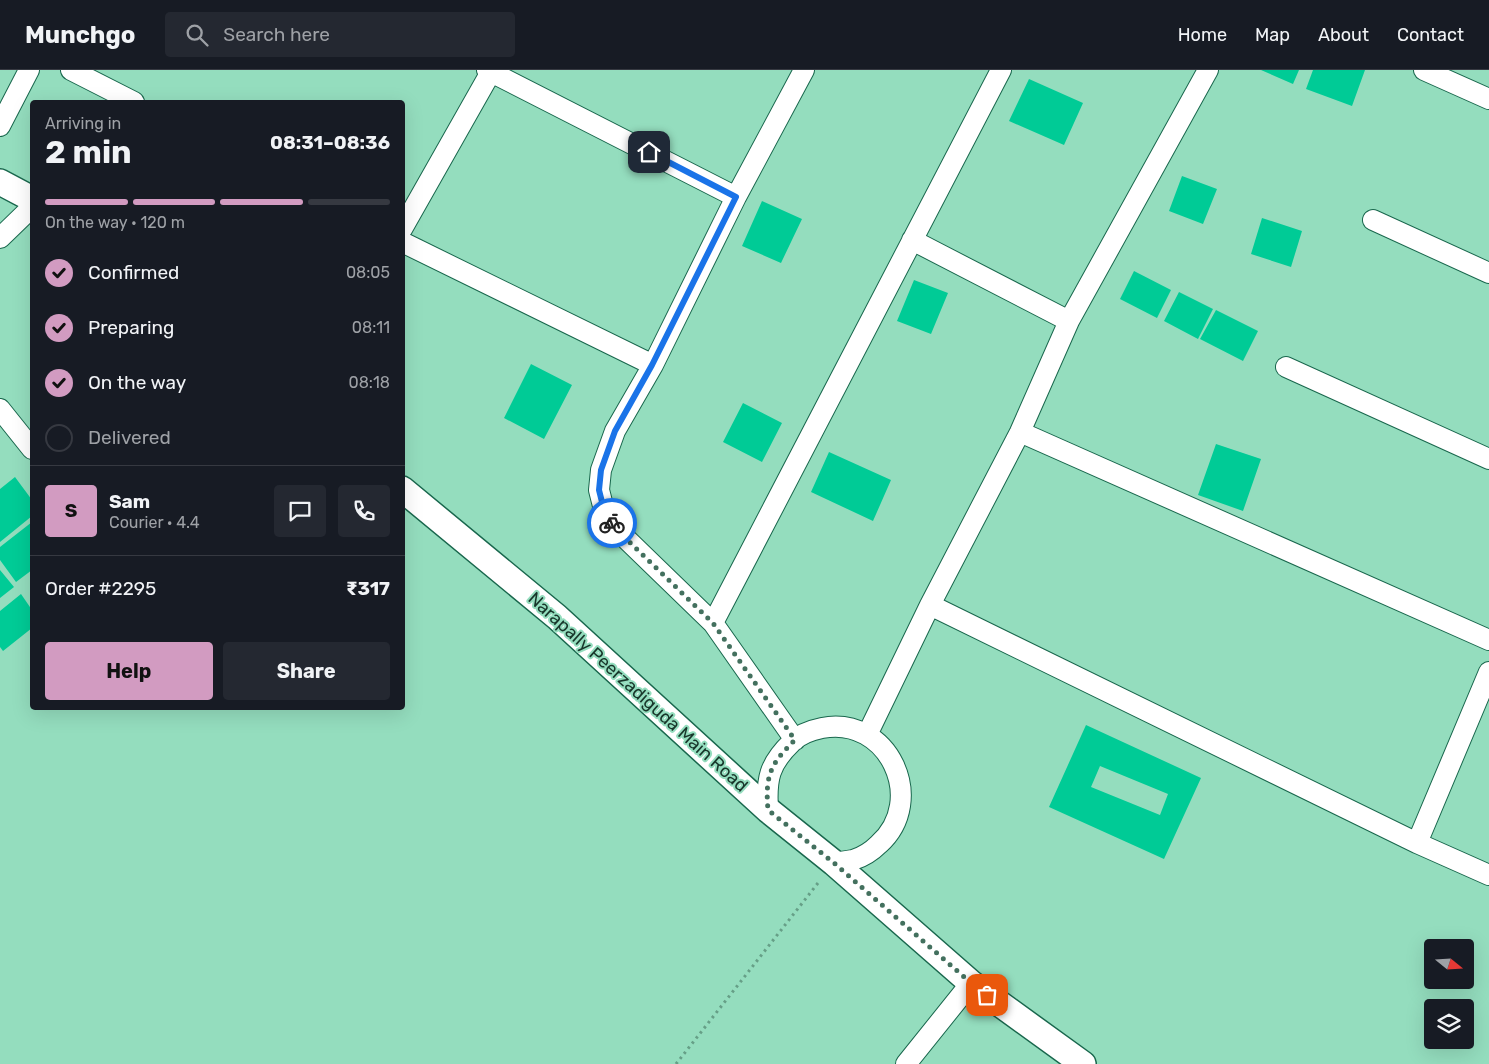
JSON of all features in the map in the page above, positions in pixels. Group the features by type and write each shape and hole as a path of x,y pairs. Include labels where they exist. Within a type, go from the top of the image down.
{"street":[{"path":"0,126 29,70"},
{"path":"71,70 130,100"},
{"path":"795,740 713,623 616,529 604,510 599,490 601,470 615,431 652,365 736,197 804,70"},
{"path":"713,623 1001,70"},
{"path":"867,735 930,605 1020,432 1069,321 1208,70"},
{"path":"1424,70 1489,99"},
{"path":"405,224 490,71 736,197"},
{"path":"0,182 30,198"},
{"path":"0,238 30,208"},
{"path":"1373,220 1489,273"},
{"path":"912,240 1069,321"},
{"path":"405,243 652,365"},
{"path":"1286,367 1489,459"},
{"path":"0,409 30,446"},
{"path":"1020,432 1489,640"},
{"name":"Narapally Peerzadiguda Main Road","path":"405,491 557,617 768,810 834,863 971,983 1084,1064"},
{"path":"930,605 1417,843 1489,875"},
{"path":"1417,843 1489,672"},
{"path":"768,810 766,790 771,771 780,754 795,740 811,730 830,727 849,728 867,735 882,747 894,764 900,782 901,802 896,821 886,838 872,851 854,860 834,863"},
{"path":"906,1064 971,983"}],"path":[{"path":"676,1064 834,863"}],"building":[{"path":"1261,70 1299,70 1293,84"},
{"path":"1313,70 1365,70 1352,106 1306,89"},
{"path":"1029,79 1083,103 1064,145 1009,121"},
{"path":"1182,176 1217,189 1203,224 1169,211"},
{"path":"762,201 802,219 781,263 742,246"},
{"path":"1262,218 1302,231 1291,267 1251,254"},
{"path":"1134,271 1171,290 1157,318 1120,299"},
{"path":"914,280 948,293 931,334 897,321"},
{"path":"1179,292 1213,309 1198,339 1164,321"},
{"path":"1216,310 1258,331 1243,361 1200,339"},
{"path":"531,364 572,385 544,439 504,418"},
{"path":"743,403 782,423 762,462 723,442"},
{"path":"1216,444 1261,459 1243,511 1198,495"},
{"path":"829,452 891,480 873,521 811,492"},
{"path":"15,477 30,497 30,518 0,542 0,489"},
{"path":"30,524 30,572 16,582 0,560 0,547"},
{"path":"0,570 14,587 0,598"},
{"path":"21,594 30,607 30,630 3,651 0,647 0,611"},
{"path":"1086,725 1201,778 1164,859 1049,807","holes":["1100,766 1168,794 1160,815 1091,787"]}],"way so far":[{"path":"612,523 713,623 795,740 780,754 771,771 766,790 768,810 834,863 987,995"}],"route":[{"path":"612,523 604,510 599,490 601,470 615,431 652,365 736,197 649,152"}]}
